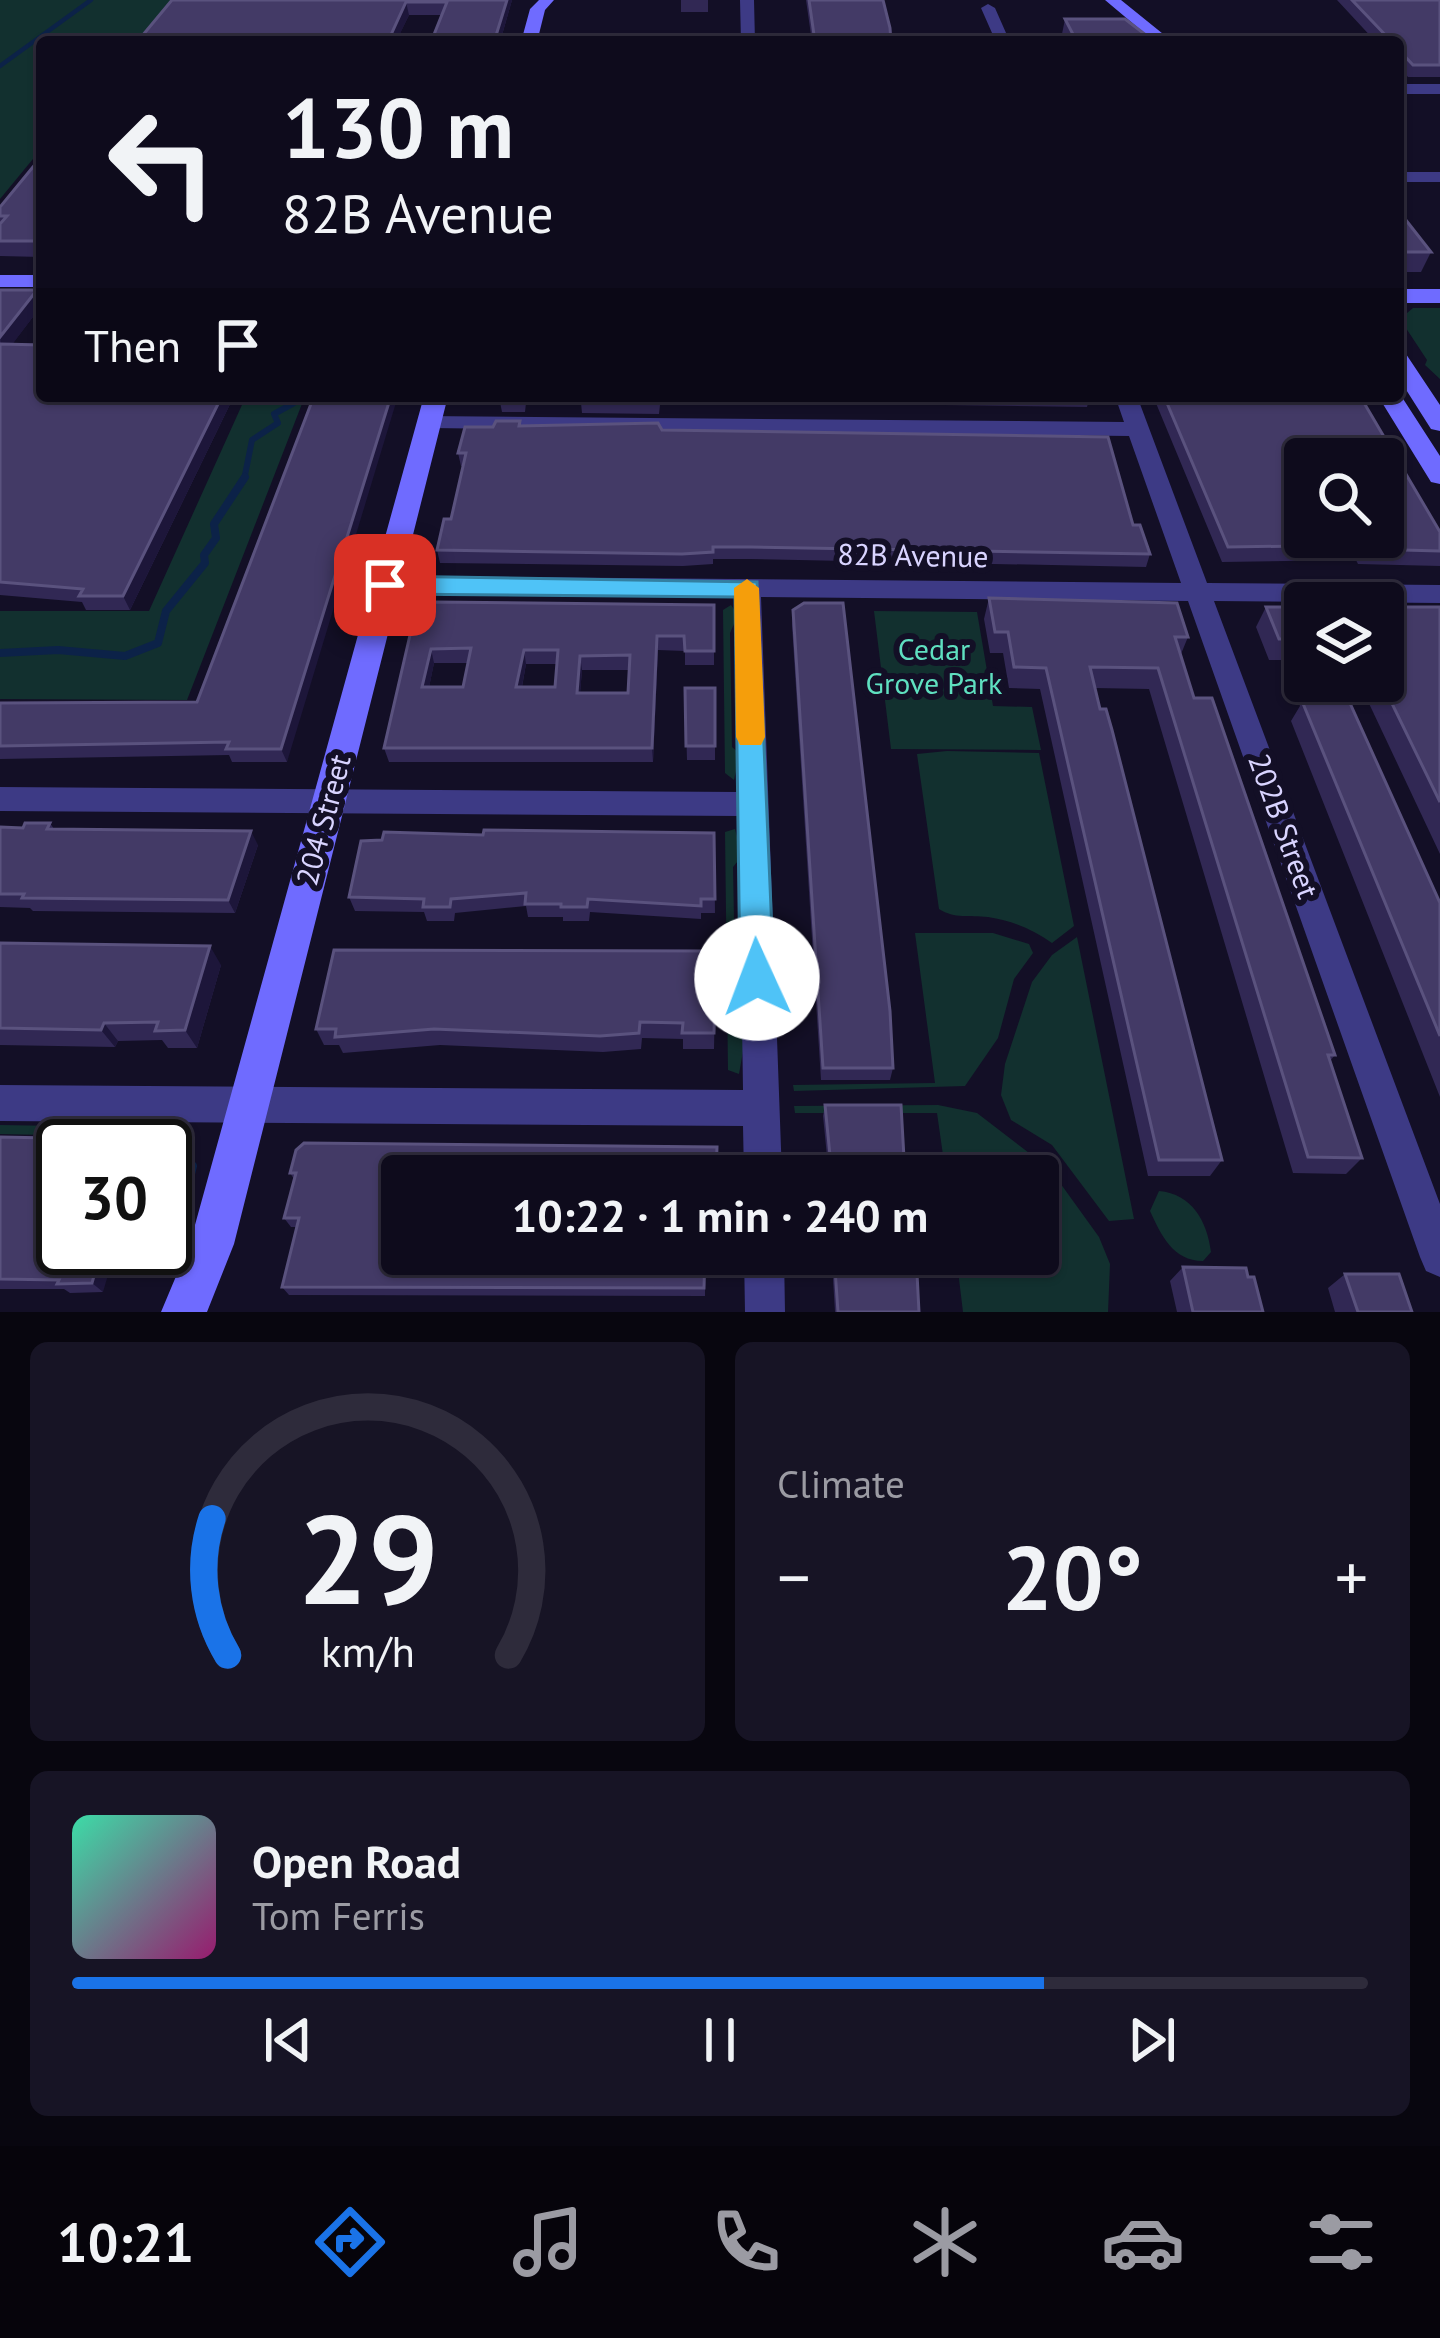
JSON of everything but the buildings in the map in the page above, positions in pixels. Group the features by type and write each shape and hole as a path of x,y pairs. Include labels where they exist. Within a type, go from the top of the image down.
{"street":[{"path":"747,0 748,36"},
{"path":"1112,0 1158,36"},
{"path":"532,36 540,3"},
{"path":"988,8 1000,36"},
{"path":"1404,88 1440,89"},
{"path":"1404,176 1440,177"},
{"path":"0,280 36,281"},
{"path":"1404,296 1440,296"},
{"path":"1404,367 1440,424"},
{"name":"202B Street","path":"1129,402 1440,1257"},
{"path":"1394,402 1440,476"},
{"path":"433,409 1141,429"},
{"name":"204 Street","path":"184,1312 212,1244 433,409"},
{"name":"82B Avenue","path":"385,585 1440,594"},
{"path":"748,588 762,1155"},
{"path":"0,799 752,804"},
{"path":"0,1103 761,1108"},
{"name":"204 Street","path":"204,1312 212,1244"},
{"path":"764,1275 765,1312"}],"green space":[{"path":"0,0 174,0 144,36 36,36 36,155 0,199"},
{"path":"1413,308 1440,308 1440,379 1425,365 1427,360 1404,325 1404,316"},
{"path":"243,402 303,402 187,700 0,699 0,611 149,611"},
{"path":"731,605 738,615 730,633 732,747 740,754 734,780 725,773 723,610"},
{"name":"Cedar Grove Park","path":"874,611 977,612 993,706 1032,707 1041,750 891,749"},
{"path":"1039,753 1074,926 1052,943 1006,921 939,909 917,754"},
{"path":"735,829 742,856 733,867 736,1026 745,1040 739,1074 728,1070 725,832"},
{"path":"915,933 993,933 1029,944 1033,953 1014,979 998,1038 965,1086 794,1091 793,1085 935,1083"},
{"path":"1077,937 1134,1219 1109,1221 1052,1145 1011,1120 1001,1095 1005,1064 1032,982 1052,955"},
{"path":"938,1105 977,1113 1032,1155 943,1155 937,1113 795,1113 794,1106"},
{"path":"0,1125 36,1126 36,1135 0,1134"},
{"path":"1059,1181 1099,1237 1110,1264 1108,1312 963,1312 959,1275 1059,1275"},
{"path":"1159,1191 1180,1197 1196,1211 1211,1252 1203,1261 1184,1257 1164,1237 1150,1211"}],"waterway":[{"path":"41,36 91,0"},
{"path":"0,66 36,40"},
{"path":"244,478 252,440 278,423 274,414 294,402"},
{"path":"0,653 58,650 125,656 158,643 166,611 205,563 204,555 216,538 214,524 244,478"}],"slow traffic":[{"path":"747,588 751,737"}],"route":[{"path":"385,585 748,588 757,978"}]}
